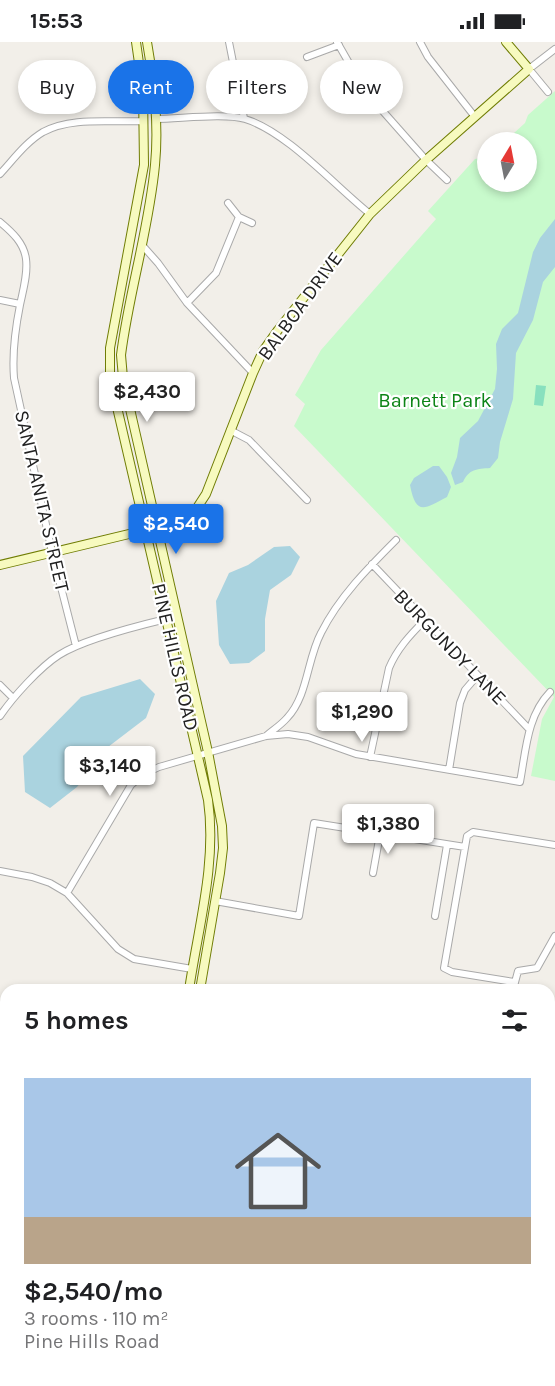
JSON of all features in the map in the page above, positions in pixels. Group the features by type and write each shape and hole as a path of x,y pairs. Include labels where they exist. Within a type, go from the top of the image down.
{"main road":[{"name":"PINE HILLS ROAD","path":"136,42 143,91 144,165 110,348 110,377 208,800 211,847 190,984"},
{"name":"PINE HILLS ROAD","path":"147,42 155,90 155,166 121,355 123,378 208,752 222,826 223,848 201,984"},
{"path":"506,42 529,69"},
{"name":"BALBOA DRIVE","path":"0,565 179,522 195,511 206,494 263,351 278,330 370,214 426,160 529,69"},
{"path":"192,969 196,977 195,984"}],"street":[{"path":"229,42 244,118"},
{"path":"420,42 428,57 475,117"},
{"path":"307,57 338,44 364,91 447,180"},
{"name":"BALBOA DRIVE","path":"529,69 555,49"},
{"path":"529,69 548,92"},
{"path":"156,119 244,118 268,129 286,141 370,214"},
{"path":"0,174 31,141 44,132 63,124 144,121"},
{"path":"228,203 239,217 252,223"},
{"path":"187,303 216,273 239,217"},
{"name":"SANTA ANITA STREET","path":"0,222 21,243 26,259 26,278 13,348 14,378 52,552 76,646"},
{"path":"141,245 158,263 187,303 253,373"},
{"path":"0,300 20,304"},
{"path":"230,430 249,440 307,500"},
{"path":"266,736 288,717 298,702 320,634 346,593 396,540"},
{"name":"BURGUNDY LANE","path":"372,564 529,729"},
{"path":"0,716 13,698 58,656 76,646 166,619"},
{"path":"370,757 389,668 404,642 424,621"},
{"path":"449,770 460,703 465,690 477,676"},
{"path":"0,685 13,698"},
{"path":"66,893 131,785 144,774 159,767 266,736 288,734 308,737 370,757 520,782 529,729 535,712 550,692"},
{"path":"215,900 299,916 314,823 465,847"},
{"path":"555,846 473,832 467,836 444,968 452,972 514,982 518,971 537,968 555,936"},
{"path":"373,873 380,834"},
{"path":"435,916 447,845"},
{"path":"0,871 51,883 66,893 118,949 129,956 149,962 192,969"}],"green space":[{"name":"Barnett Park","path":"555,91 555,781 531,776 542,719 554,697 294,426 305,404 295,395 321,350 436,219 428,211 475,159 477,159 477,192 537,192 537,132 515,132 525,123 528,115"},
{"path":"536,385 546,386 543,406 534,405"}],"water":[{"path":"555,219 555,267 543,282 533,320 516,353 513,399 500,442 498,458 490,468 474,470 463,482 455,485 451,473 457,457 460,438 478,421 495,389 496,344 502,329 518,313 533,252 540,238"},
{"path":"433,466 439,466 451,487 447,497 427,507 418,506 410,485 414,478"},
{"path":"290,546 300,557 291,575 270,590 265,619 265,651 249,663 230,664 219,645 216,601 229,573 248,565 274,547"},
{"path":"140,679 155,694 146,718 108,747 77,787 50,808 25,792 23,756 81,697"}]}
